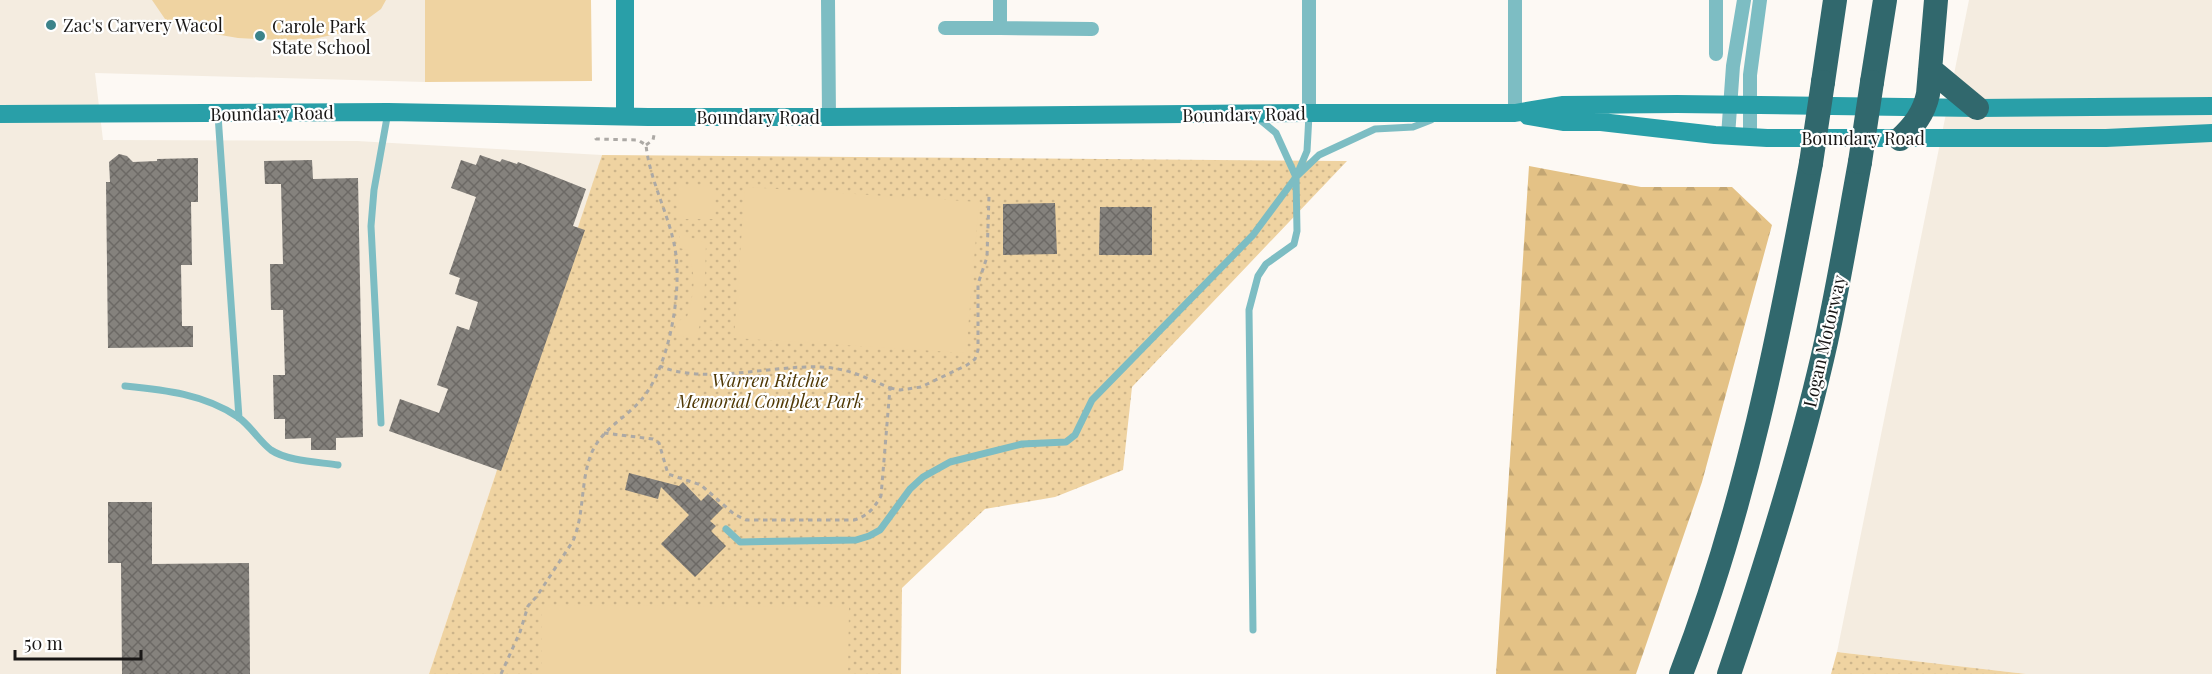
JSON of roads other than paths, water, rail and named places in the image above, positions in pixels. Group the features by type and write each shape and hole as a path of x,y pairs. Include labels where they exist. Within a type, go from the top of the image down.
{"highway":[{"path":"1681,674 1730,528 1754,442 1776,344 1811,163 1835,0"},
{"name":"Logan Motorway","path":"1729,674 1773,538 1812,398 1837,287 1860,162 1885,0"},
{"path":"1900,139 1911,129 1925,107 1936,0"},
{"path":"1930,69 1977,108"}],"main road":[{"path":"625,0 625,116"},
{"name":"Boundary Road","path":"0,114 388,112 830,117 1515,113 1562,105 1750,103 1977,108 2212,106"},
{"name":"Boundary Road","path":"1515,113 1563,122 1601,122 1750,137 2106,138 2212,133"}],"street":[{"path":"828,0 830,117"},
{"path":"1000,0 1000,28"},
{"path":"1309,0 1309,113"},
{"path":"1515,0 1515,113"},
{"path":"1716,0 1716,54"},
{"path":"1728,136 1733,66 1744,0"},
{"path":"1750,137 1750,75 1760,0"},
{"path":"945,28 1092,29"}],"lane":[{"path":"381,423 371,226 374,190 388,112"},
{"path":"1252,113 1276,133 1296,177"},
{"path":"1253,630 1249,310 1258,276 1266,264 1294,244 1297,231 1296,177 1306,151 1309,113"},
{"path":"726,529 740,542 856,540 880,530 910,489 923,477 950,462 1022,444 1066,442 1075,435 1092,400 1253,236 1296,177 1319,155 1375,129 1413,127 1447,113"},
{"path":"218,114 239,418"},
{"path":"125,386 179,392 206,401 239,418 272,450 297,459 338,465"}],"place":[{"name":"Zac's Carvery Wacol","path":"51,25"},
{"name":"Carole Park State School","path":"260,36"}],"park label":[{"name":"Warren Ritchie Memorial Complex Park","path":"770,390"}]}
